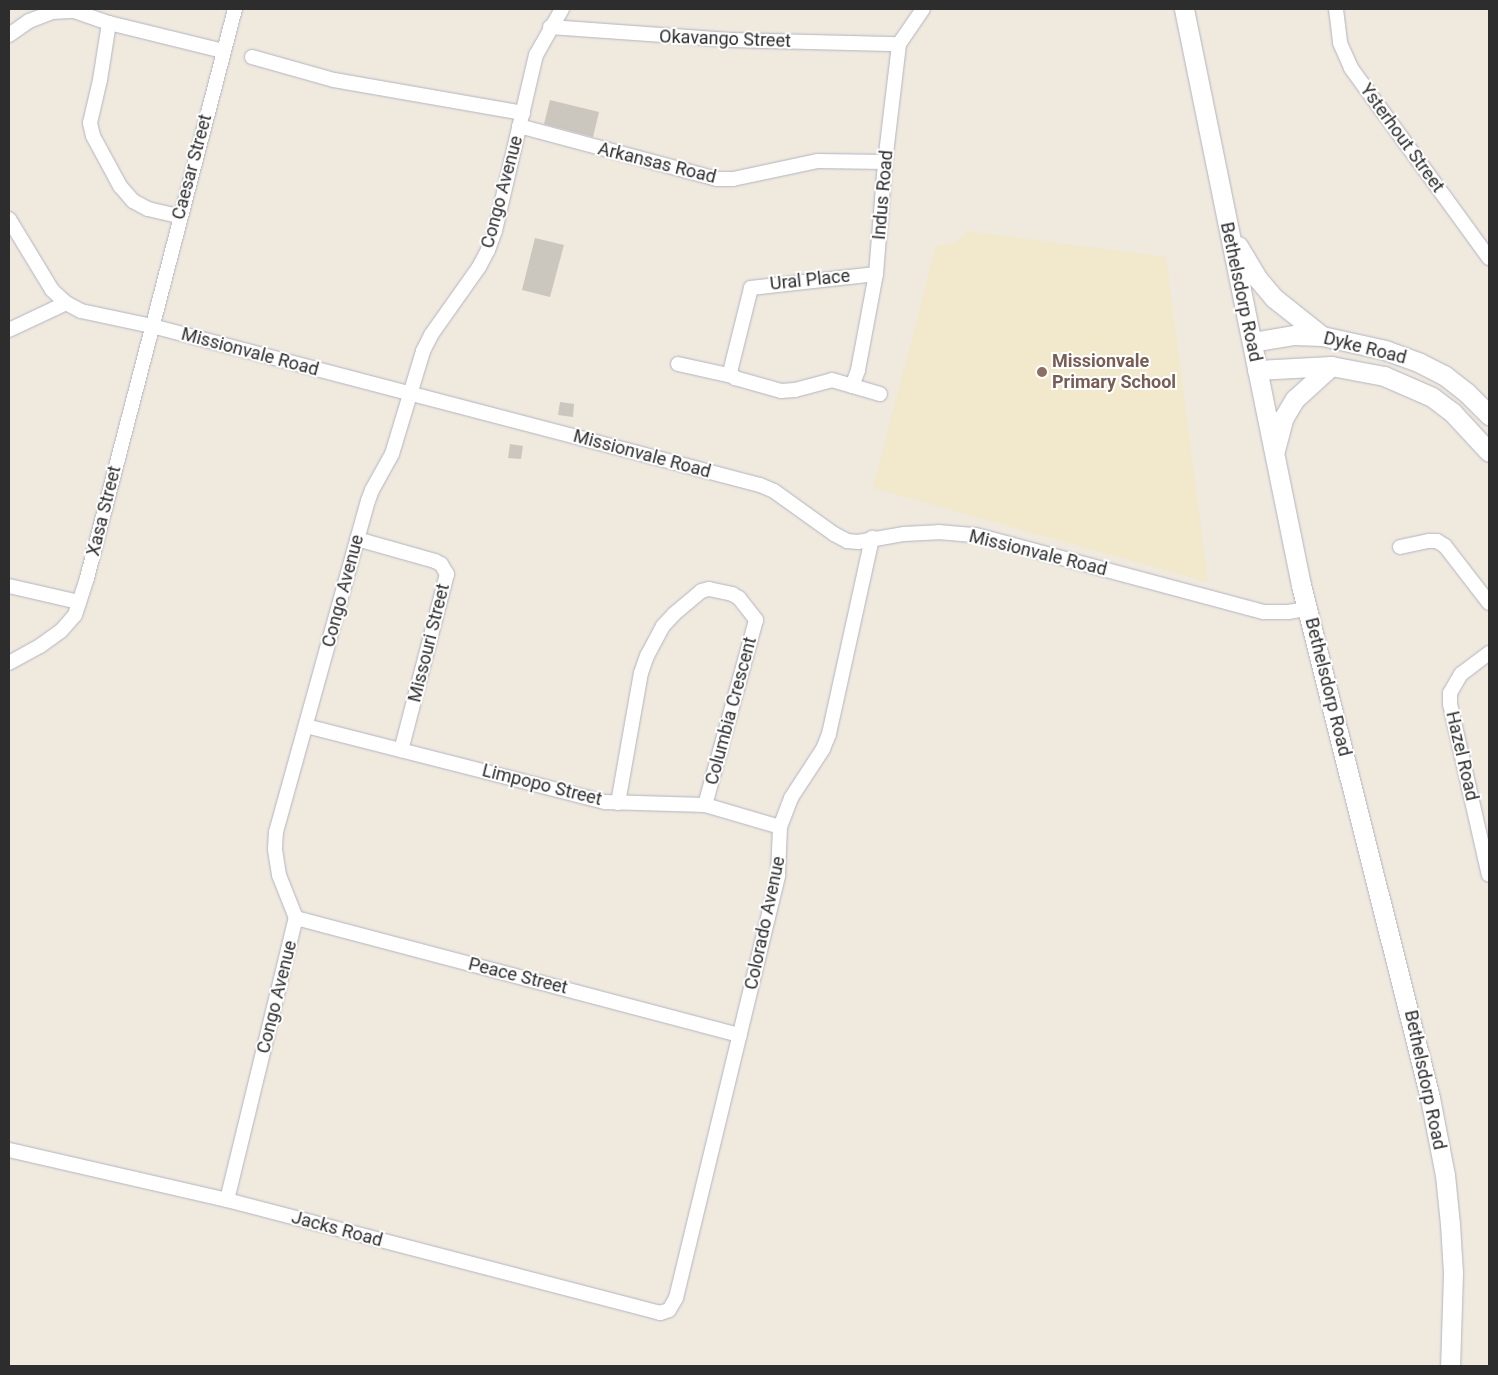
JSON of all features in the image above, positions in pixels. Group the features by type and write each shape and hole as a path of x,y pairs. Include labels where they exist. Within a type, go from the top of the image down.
{"main road":[{"name":"Bethelsdorp Road","path":"1184,9 1274,457 1308,609 1417,1039 1438,1137 1450,1224 1453,1273 1450,1366"},
{"path":"1227,224 1258,279 1274,298 1322,336"},
{"name":"Dyke Road","path":"1252,342 1294,335 1322,336 1385,350 1420,363 1444,375 1466,392 1489,415"},
{"path":"1274,457 1277,436 1284,417 1295,399 1331,366"},
{"name":"Dyke Road","path":"1257,370 1331,366 1384,376 1432,398 1452,412 1489,452"}],"street":[{"name":"Caesar Street","path":"152,326 179,216 235,9"},
{"name":"Congo Avenue","path":"227,1200 296,918 279,875 275,849 276,832 357,539 372,490 392,454 408,394 423,351 431,335 488,250 495,231 536,55 550,27 562,9"},
{"name":"Indus Road","path":"852,386 858,370 876,274 885,162 899,44 923,9"},
{"name":"Ysterhout Street","path":"1336,9 1340,43 1351,68 1489,258"},
{"path":"9,34 28,21 52,12 74,11 109,23 223,50"},
{"path":"109,23 100,80 90,123 93,136 120,186 133,201 148,209 179,216"},
{"name":"Okavango Street","path":"550,27 730,40 899,44"},
{"name":"Arkansas Road","path":"252,57 334,80 521,120 717,179 741,177 818,161 885,162"},
{"name":"Missionvale Road","path":"9,219 52,290 66,303 81,311 152,326 760,485 774,491 834,534 847,541 858,542 872,538 938,532 976,535 1264,612 1288,612 1308,609"},
{"name":"Ural Place","path":"732,376 730,368 751,288 876,274"},
{"path":"9,330 66,303"},
{"name":"Xasa Street","path":"9,663 40,646 61,631 74,614 79,602 152,326"},
{"path":"678,364 782,390 795,390 832,380 880,394"},
{"name":"Colorado Avenue","path":"665,1312 672,1306 676,1298 740,1036 778,875 780,827 791,798 823,749 829,734 872,538"},
{"name":"Missouri Street","path":"357,539 434,561 441,564 447,574 401,750"},
{"path":"1400,547 1429,541 1437,541 1445,546 1489,603"},
{"path":"9,586 79,602"},
{"name":"Columbia Crescent","path":"618,803 641,673 647,656 663,626 674,614 702,591 709,589 732,594 739,598 756,620 705,805"},
{"name":"Hazel Road","path":"1489,653 1461,674 1450,693 1450,704 1489,875"},
{"name":"Limpopo Street","path":"306,726 604,802 705,805 780,827"},
{"name":"Peace Street","path":"296,918 740,1036"},
{"name":"Jacks Road","path":"9,1150 227,1200 660,1313 665,1312"}],"shaded area":[{"name":"Missionvale Primary School","path":"967,231 1166,257 1208,582 873,488 936,246 956,243"}],"building":[{"path":"550,100 599,112 593,137 544,124"},
{"path":"535,238 564,245 550,297 522,290"},
{"path":"560,402 574,404 573,417 558,415"},
{"path":"510,444 523,446 521,459 508,458"}],"place":[{"name":"Missionvale Primary School","path":"1042,372"}]}
